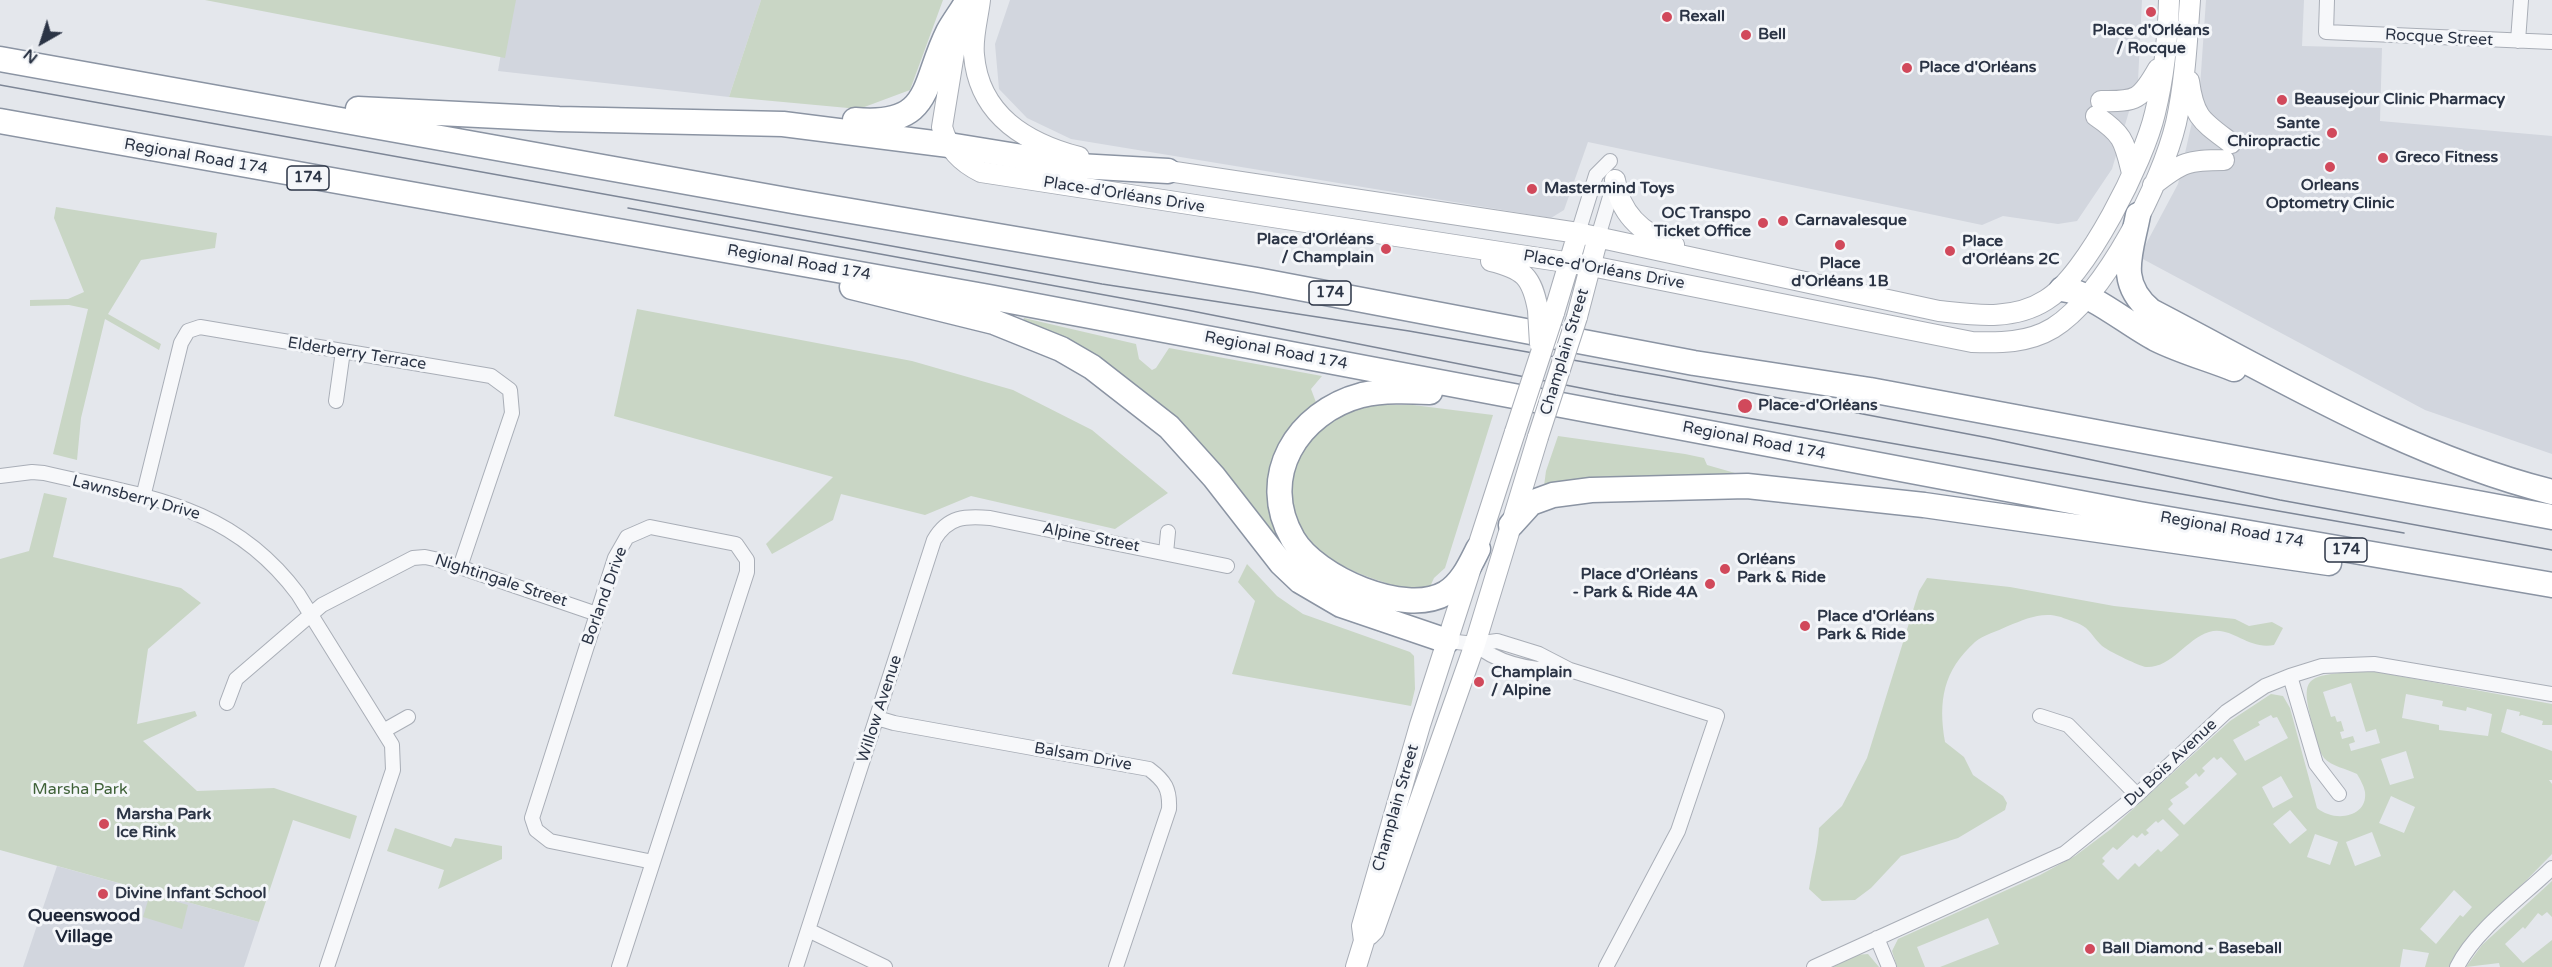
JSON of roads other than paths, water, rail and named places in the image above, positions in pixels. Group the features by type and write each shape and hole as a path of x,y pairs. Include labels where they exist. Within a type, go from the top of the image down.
{"highway":[{"path":"783,124 820,120 879,121 904,115 927,88 948,33 968,0"},
{"name":"174","path":"0,59 798,202 1269,282 1694,363 1870,390 2552,517"},
{"path":"106,77 347,109 559,119 783,124 950,145 1078,166 1168,171"},
{"name":"Regional Road 174","path":"0,122 1001,299 2139,514 2552,585"},
{"path":"2138,215 2128,264 2129,283 2142,304 2151,311 2410,443 2468,465 2552,492"},
{"path":"617,231 994,322 1061,349 1092,367 1168,427 1214,477 1263,542 1300,581 1341,605 1447,640"},
{"path":"2062,289 2077,290 2128,324 2159,340 2349,413"},
{"path":"1478,549 1457,584 1431,599 1394,598 1334,576 1304,553 1284,520 1279,485 1286,453 1294,440 1315,417 1347,400 1383,392 1451,394 2056,504 2139,514"},
{"path":"1511,525 1531,503 1553,495 1614,489 1747,486 1935,507 2552,594"}],"main road":[{"path":"950,145 942,127 955,48 974,0"},
{"name":"Place-d'Orléans Drive","path":"980,0 974,54 978,76 997,113 1012,128 1029,140 1057,151 1084,159 1578,233 1939,311 1982,316 2007,314 2044,302 2062,289 2081,265 2132,173 2155,116 2166,56 2169,0"},
{"name":"Place-d'Orléans Drive","path":"950,145 966,164 981,172 1591,266 1972,342 1996,343 2034,337 2066,319 2088,296 2107,270 2153,185 2176,124 2186,61 2190,0"},
{"path":"2132,173 2124,143 2117,130 2099,108 2128,102 2144,93 2166,56"},
{"path":"2153,185 2170,171 2192,160 2227,151 2192,106 2186,61"},
{"path":"1615,180 1623,208 1641,227 1669,243 1742,268"},
{"path":"1372,232 1512,266 1522,272 1532,284 1546,312"},
{"name":"Champlain Street","path":"1356,967 1364,941 1362,926 1447,640 1540,356 1546,312 1570,263 1578,233"},
{"name":"Champlain Street","path":"1364,941 1374,930 1474,644 1577,318 1598,237"}],"street":[{"name":"Rocque Street","path":"2327,0 2326,32 2552,42"},
{"path":"2518,41 2521,0"},
{"name":"Champlain Street","path":"1578,233 1596,175 1610,161 1615,180 1598,237"},
{"name":"Elderberry Terrace","path":"143,497 181,343 188,331 200,327 491,376 510,390 512,412 460,567"},
{"path":"336,402 343,351"},
{"name":"Lawnsberry Drive","path":"0,476 32,472 44,473 143,497 199,514 248,541 282,573 311,614 385,730 392,745 393,770 327,967"},
{"name":"Willow Avenue","path":"796,967 934,540 940,529 964,516 1016,523"},
{"name":"Alpine Street","path":"1016,523 1227,566"},
{"name":"Borland Drive","path":"619,967 747,572 747,560 743,551 728,541 650,527 627,537 620,547 532,818 536,830 550,841 653,862"},
{"path":"1166,553 1168,532"},
{"name":"Nightingale Street","path":"227,703 236,679 322,604 413,558 425,556 597,614"},
{"path":"1447,640 1474,644 1492,657 1528,667 1570,670 1717,716 1678,831 1606,967"},
{"name":"Du Bois Avenue","path":"1814,967 2055,858 2103,824 2137,795 2226,712 2265,686 2290,676 2322,666 2374,664 2552,694"},
{"path":"2290,676 2316,764 2339,794"},
{"path":"2040,716 2068,725 2137,795"},
{"path":"385,730 408,717"},
{"name":"Balsam Drive","path":"877,718 1149,769 1165,781 1170,794 1169,809 1116,967"},
{"path":"2457,967 2464,953 2478,938 2552,868"},
{"path":"808,930 885,967"},
{"path":"1877,938 1889,967"}],"tram line":[{"path":"0,85 1102,284 1409,331 1663,376 1989,438 2280,500 2552,550"},
{"path":"628,208 1187,310 1616,395 2404,533"}],"place":[{"name":"Place d'Orléans / Rocque","path":"2151,12"},
{"name":"Rexall","path":"1667,17"},
{"name":"Bell","path":"1746,35"},
{"name":"Place d'Orléans","path":"1907,68"},
{"name":"Beausejour Clinic Pharmacy","path":"2282,100"},
{"name":"Sante Chiropractic","path":"2332,133"},
{"name":"Greco Fitness","path":"2383,158"},
{"name":"Orleans Optometry Clinic","path":"2330,167"},
{"name":"Mastermind Toys","path":"1532,189"},
{"name":"Carnavalesque","path":"1783,221"},
{"name":"OC Transpo Ticket Office","path":"1763,223"},
{"name":"Place d'Orléans 1B","path":"1840,245"},
{"name":"Place d'Orléans / Champlain","path":"1386,249"},
{"name":"Place d'Orléans 2C","path":"1950,251"},
{"name":"Place-d'Orléans","path":"1745,406"},
{"name":"Orléans Park & Ride","path":"1725,569"},
{"name":"Place d'Orléans - Park & Ride 4A","path":"1710,584"},
{"name":"Place d'Orléans Park & Ride","path":"1805,626"},
{"name":"Champlain / Alpine","path":"1479,682"},
{"name":"Marsha Park Ice Rink","path":"104,824"},
{"name":"Divine Infant School","path":"103,894"},
{"name":"Ball Diamond - Baseball","path":"2090,949"}],"district":[{"name":"Queenswood Village","path":"84,926"}],"park label":[{"name":"Marsha Park","path":"80,790"}]}
